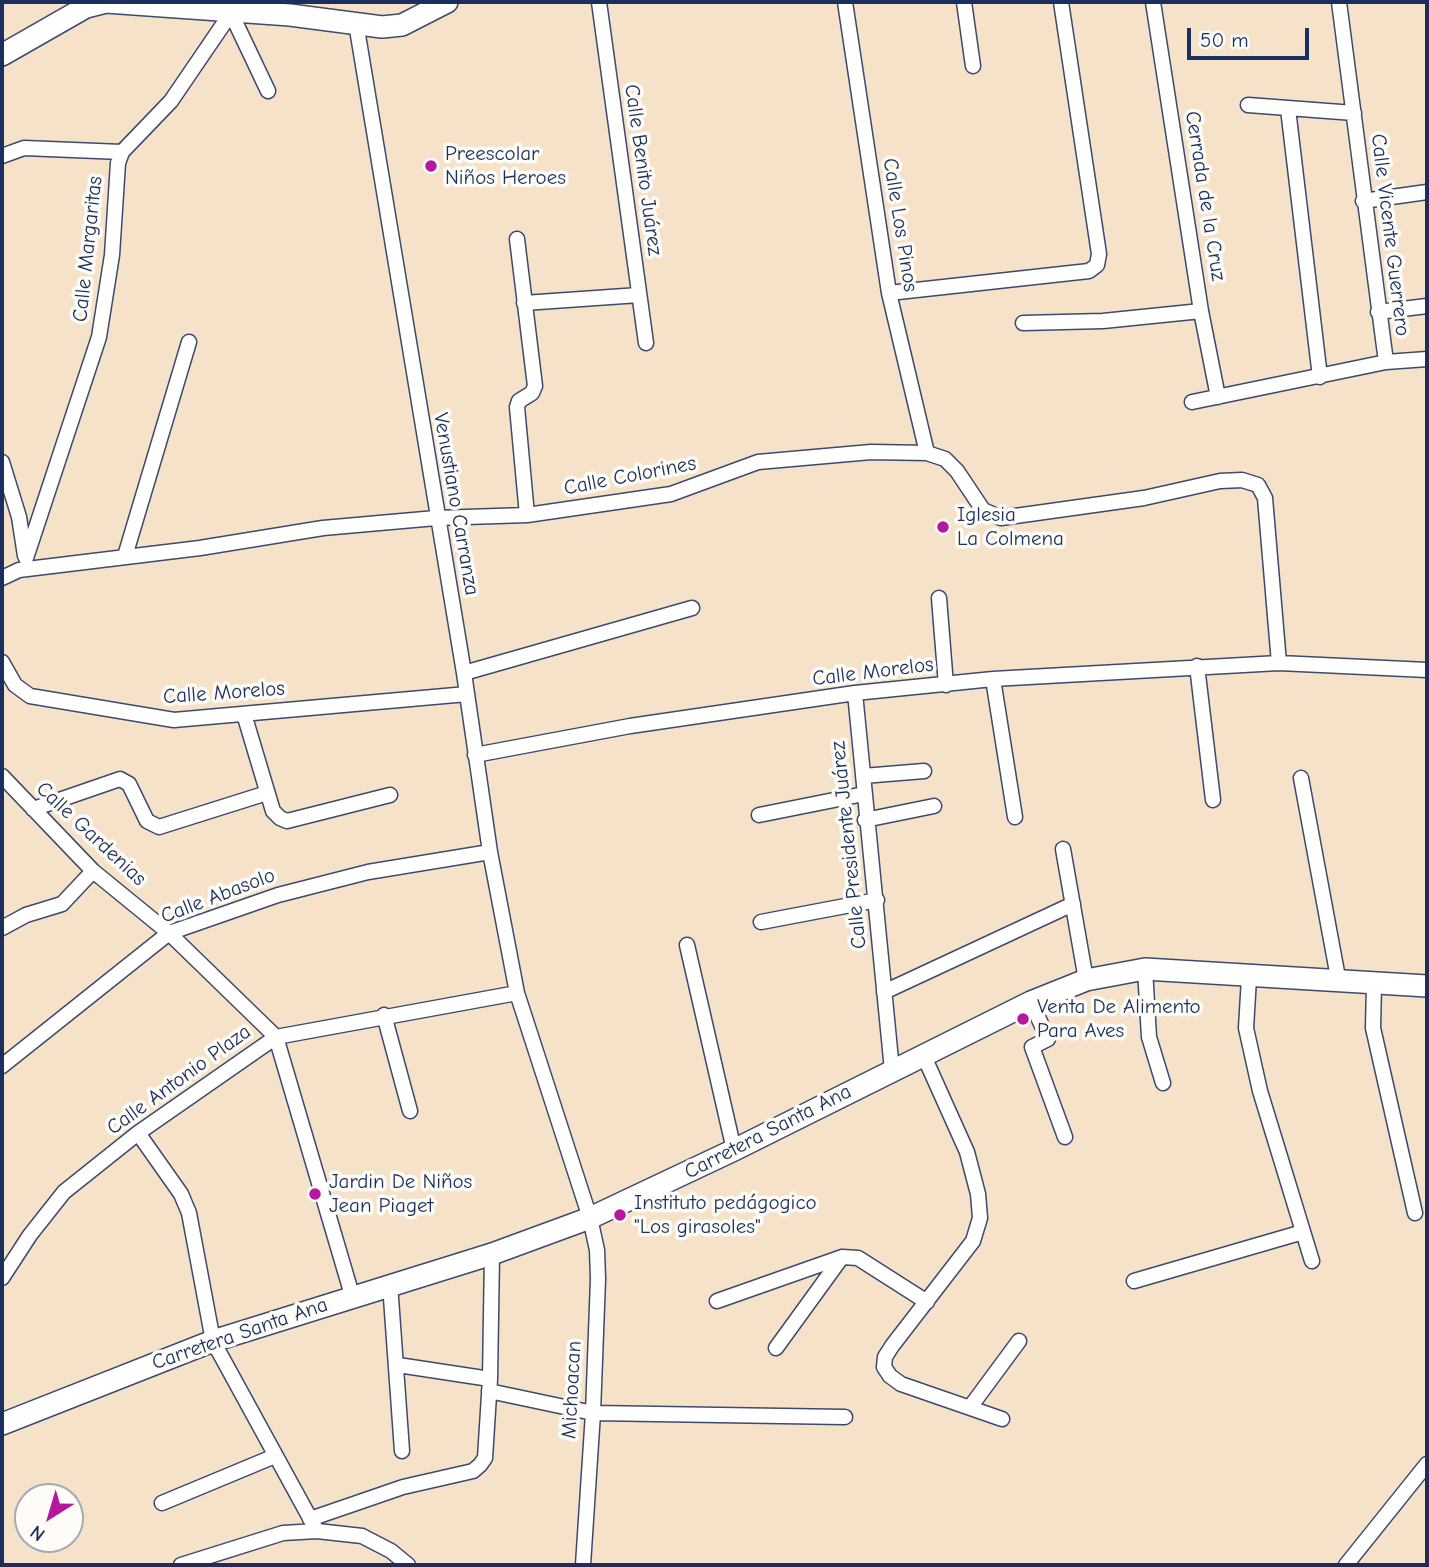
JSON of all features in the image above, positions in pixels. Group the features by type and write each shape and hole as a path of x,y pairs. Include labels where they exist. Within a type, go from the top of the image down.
{"main road":[{"path":"2,55 86,7 106,2 382,27 402,25 447,2"},
{"name":"Carretera Santa Ana","path":"2,1424 213,1341 352,1295 492,1254 590,1218 734,1150 1031,1002 1086,980 1145,969 1250,978 1427,986"}],"street":[{"name":"Calle Benito Juárez","path":"599,2 646,343"},
{"name":"Calle Los Pinos","path":"845,2 889,293 927,453"},
{"path":"964,2 972,66"},
{"path":"889,293 1089,271 1097,265 1099,254 1061,2"},
{"name":"Cerrada de la Cruz","path":"1153,2 1201,311 1218,397"},
{"name":"Calle Vicente Guerrero","path":"1339,2 1386,362 1427,359"},
{"path":"230,13 268,92"},
{"name":"Calle Margaritas","path":"23,564 99,337 112,255 122,152 171,101 230,13"},
{"name":"Venustiano Carranza","path":"356,23 436,518 464,673 489,852 516,993"},
{"name":"Calle Vicente Guerrero","path":"1248,105 1354,113"},
{"path":"1288,109 1320,377"},
{"path":"2,156 23,148 122,152"},
{"path":"1363,201 1427,192"},
{"path":"517,239 535,386 517,407 527,515"},
{"path":"524,303 639,295"},
{"path":"1378,312 1427,306"},
{"path":"1023,323 1103,321 1201,311"},
{"path":"125,556 189,342"},
{"path":"1192,402 1386,362"},
{"name":"Calle Colorines","path":"2,578 23,564 200,548 323,528 436,518 527,515 671,494 758,463 871,452 927,453"},
{"path":"927,453 945,459 983,510 1001,518 1144,498 1220,481 1242,480 1258,485 1265,498 1279,663"},
{"path":"2,462 19,517 23,564"},
{"path":"939,598 946,685"},
{"path":"464,673 692,608"},
{"name":"Calle Morelos","path":"2,662 15,685 30,696 174,720 467,694"},
{"name":"Calle Morelos","path":"475,755 630,726 855,693 993,679 1279,663 1427,670"},
{"path":"1197,666 1213,800"},
{"path":"993,679 1015,817"},
{"name":"Calle Presidente Juárez","path":"855,693 865,820 877,900 892,1070"},
{"path":"244,714 276,815 287,821 390,795"},
{"path":"863,776 924,771"},
{"name":"Calle Gardenias","path":"2,776 93,871 169,933 276,1037"},
{"path":"1301,778 1339,983"},
{"path":"33,809 120,779 129,784 147,821 159,827 267,793"},
{"path":"759,815 864,794"},
{"path":"865,820 934,806"},
{"path":"1063,849 1086,980"},
{"name":"Calle Abasolo","path":"2,1066 169,933 278,894 368,872 489,852"},
{"path":"2,928 26,915 62,904 93,871"},
{"path":"761,922 877,900"},
{"path":"884,992 1073,905"},
{"path":"687,945 734,1150"},
{"path":"1145,969 1149,1037 1163,1083"},
{"path":"1250,978 1246,1028 1259,1091 1312,1261"},
{"path":"1374,984 1373,1028 1415,1213"},
{"name":"Calle Antonio Plaza","path":"2,1278 30,1235 64,1192 138,1133 276,1037 384,1015 516,993"},
{"name":"Michoacan","path":"516,993 590,1218 598,1279 583,1565"},
{"path":"1031,1002 1048,1039 1032,1047 1065,1137"},
{"path":"384,1015 410,1111"},
{"path":"276,1037 352,1295"},
{"path":"923,1054 967,1152 978,1194 980,1218 973,1241 892,1346 885,1357 884,1367 890,1377 901,1384 971,1406 1002,1419"},
{"path":"138,1133 181,1194 189,1213 213,1341 314,1525 362,1536 391,1551 408,1565"},
{"path":"1134,1281 1303,1232"},
{"path":"186,1564 314,1525 403,1487 473,1471 485,1458 492,1254"},
{"path":"717,1301 842,1257 858,1258 927,1302"},
{"path":"776,1348 842,1257"},
{"path":"390,1284 398,1365 402,1451"},
{"path":"971,1406 1019,1341"},
{"path":"398,1365 489,1385 593,1413 845,1417"},
{"path":"162,1503 275,1456"},
{"path":"1346,1565 1427,1464"}],"place":[{"name":"Preescolar Niños Heroes","path":"431,166"},
{"name":"Iglesia La Colmena","path":"943,527"},
{"name":"Venta De Alimento Para Aves","path":"1023,1019"},
{"name":"Jardin De Niños Jean Piaget","path":"315,1194"},
{"name":"Instituto pedágogico \"Los girasoles\"","path":"620,1215"}]}
